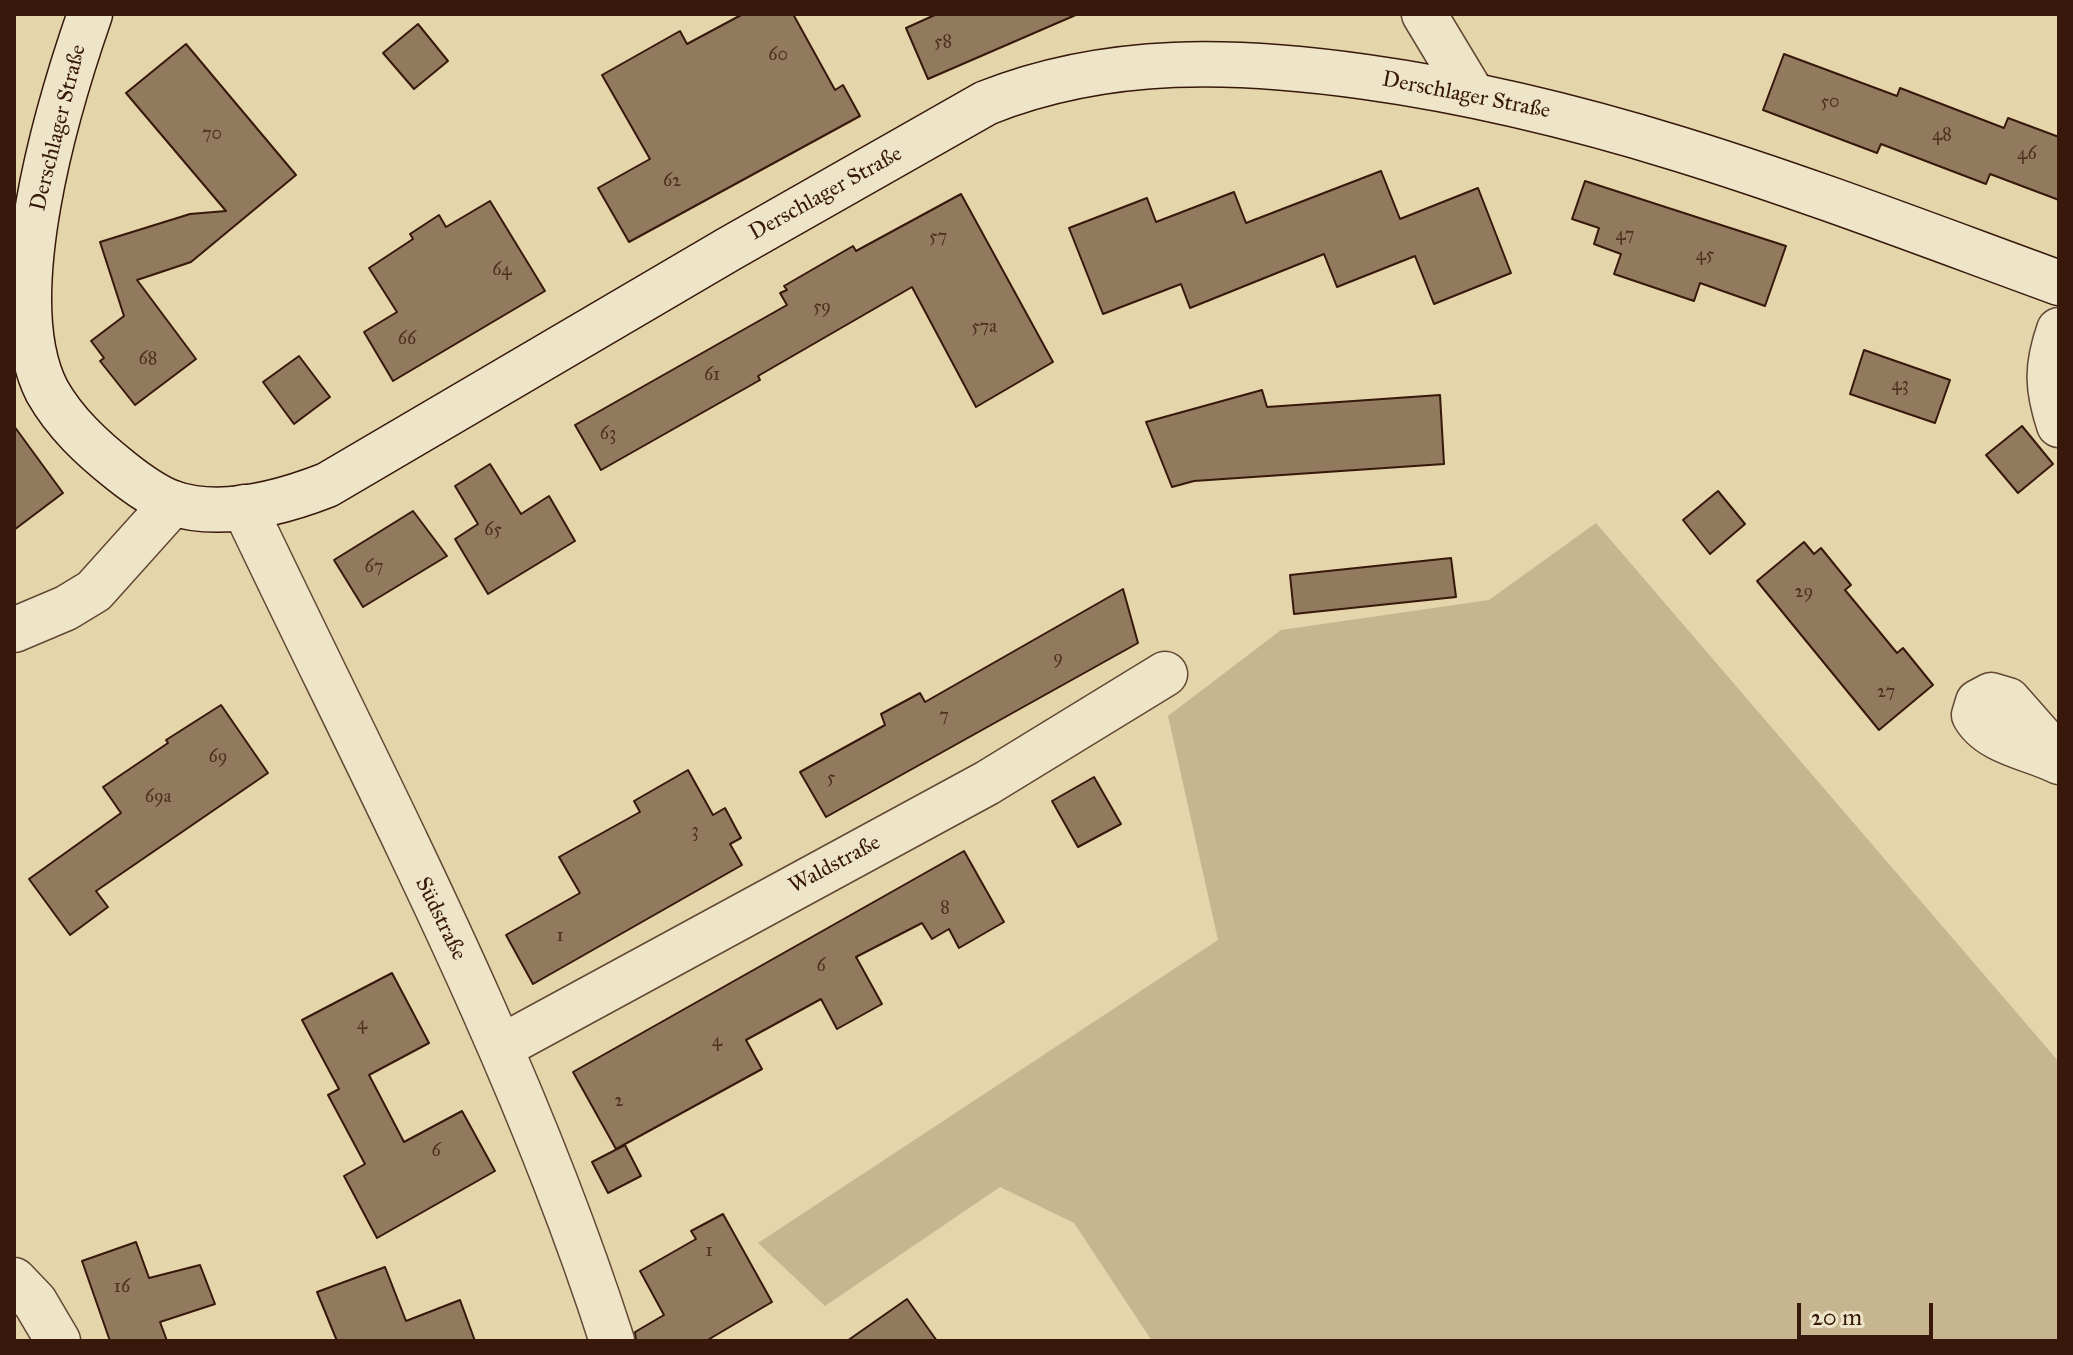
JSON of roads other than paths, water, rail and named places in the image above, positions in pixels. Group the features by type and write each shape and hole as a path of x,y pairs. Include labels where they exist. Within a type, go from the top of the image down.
{"main road":[{"name":"Derschlager Straße","path":"90,14 68,76 42,180 28,265 26,321 32,354 46,390 71,425 96,452 139,485 173,503 208,508 274,503 327,485 729,249 986,103 1028,87 1097,73 1180,63 1274,64 1471,92 1592,122 1719,159 2059,283"},
{"path":"1424,14 1471,92"},
{"path":"2059,330 2052,348 2047,389 2059,425"},
{"path":"14,630 66,608 94,591 173,503"},
{"name":"Südstraße","path":"244,507 501,1047 560,1186 612,1341"},
{"name":"Waldstraße","path":"501,1047 987,783 1165,674"},
{"path":"14,1280 35,1302 58,1341"}]}
